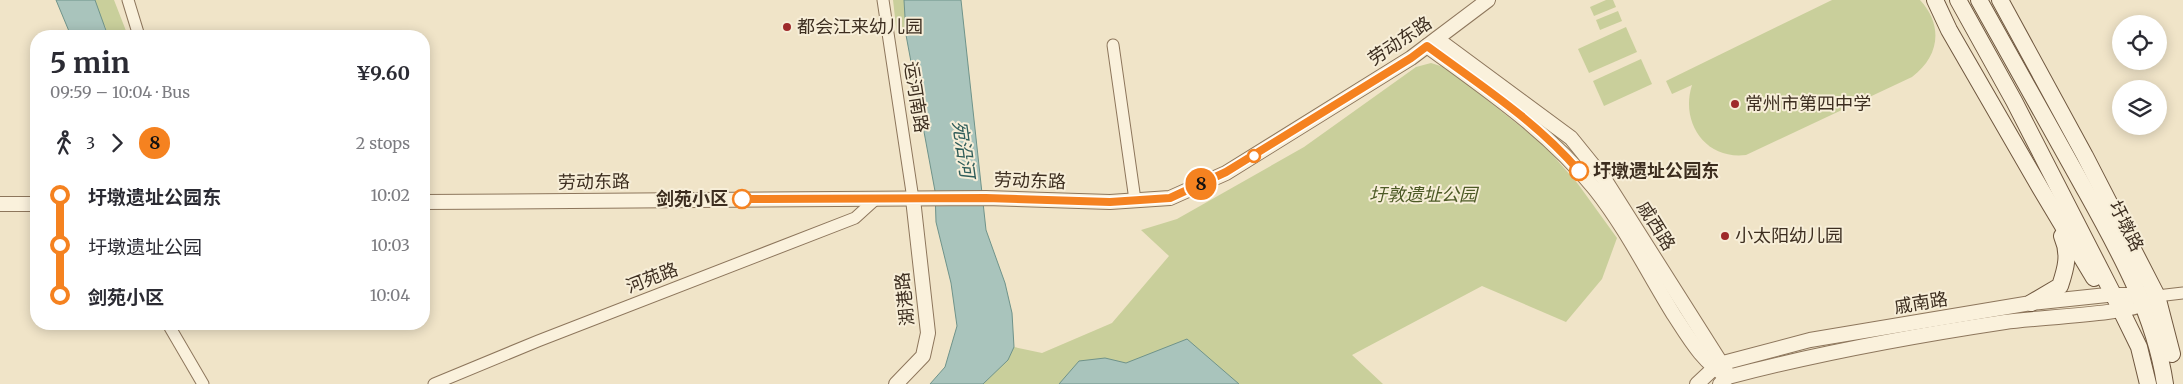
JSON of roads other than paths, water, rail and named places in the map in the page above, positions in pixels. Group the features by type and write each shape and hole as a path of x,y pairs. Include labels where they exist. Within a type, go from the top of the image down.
{"main road":[{"path":"1935,0 1950,30 2085,265 2113,300"},
{"path":"1958,0 2026,125 2139,348 2148,384"},
{"name":"圩墩路","path":"1979,0 2146,298 2158,343 2165,384"},
{"path":"2000,0 2085,156 2173,358 2172,384"},
{"path":"2026,125 2042,191 2067,246 2067,262 2060,286 2031,303"}],"street":[{"path":"128,0 137,30"},
{"name":"运河南路","path":"883,0 913,199"},
{"name":"劳动东路","path":"430,202 986,198 1110,202 1170,198 1226,172 1411,58 1488,0"},
{"name":"戚西路","path":"1432,42 1560,149 1601,198 1691,342 1718,366"},
{"path":"1113,45 1136,200"},
{"name":"河苑路","path":"434,384 535,342 855,218 877,198"},
{"name":"湖港路","path":"896,384 923,356 928,333 913,199"},
{"path":"0,204 30,204"},
{"name":"戚南路","path":"1697,384 1718,366 1810,340 2031,303 2146,298 2183,293"},
{"name":"戚南路","path":"1718,366 1724,380 1810,356 2006,322 2113,300"},
{"path":"172,330 203,384"}],"water":[{"path":"56,0 95,0 106,30 68,30"},
{"name":"宛沿河","path":"904,0 961,0 986,230 1005,283 1012,313 1014,347 1008,360 983,384 930,384 945,367 957,326 951,283 936,222 935,191 906,35"},
{"path":"1187,339 1239,384 1059,384 1079,361 1105,358 1126,363"}],"place":[{"name":"都会江来幼儿园","path":"787,27"},
{"name":"常州市第四中学","path":"1735,104"},
{"name":"圩墩遗址公园东","path":"1579,171"},
{"name":"剑苑小区","path":"742,199"},
{"name":"小太阳幼儿园","path":"1725,236"}],"park label":[{"name":"圩敦遗址公园","path":"1423,195"}]}
